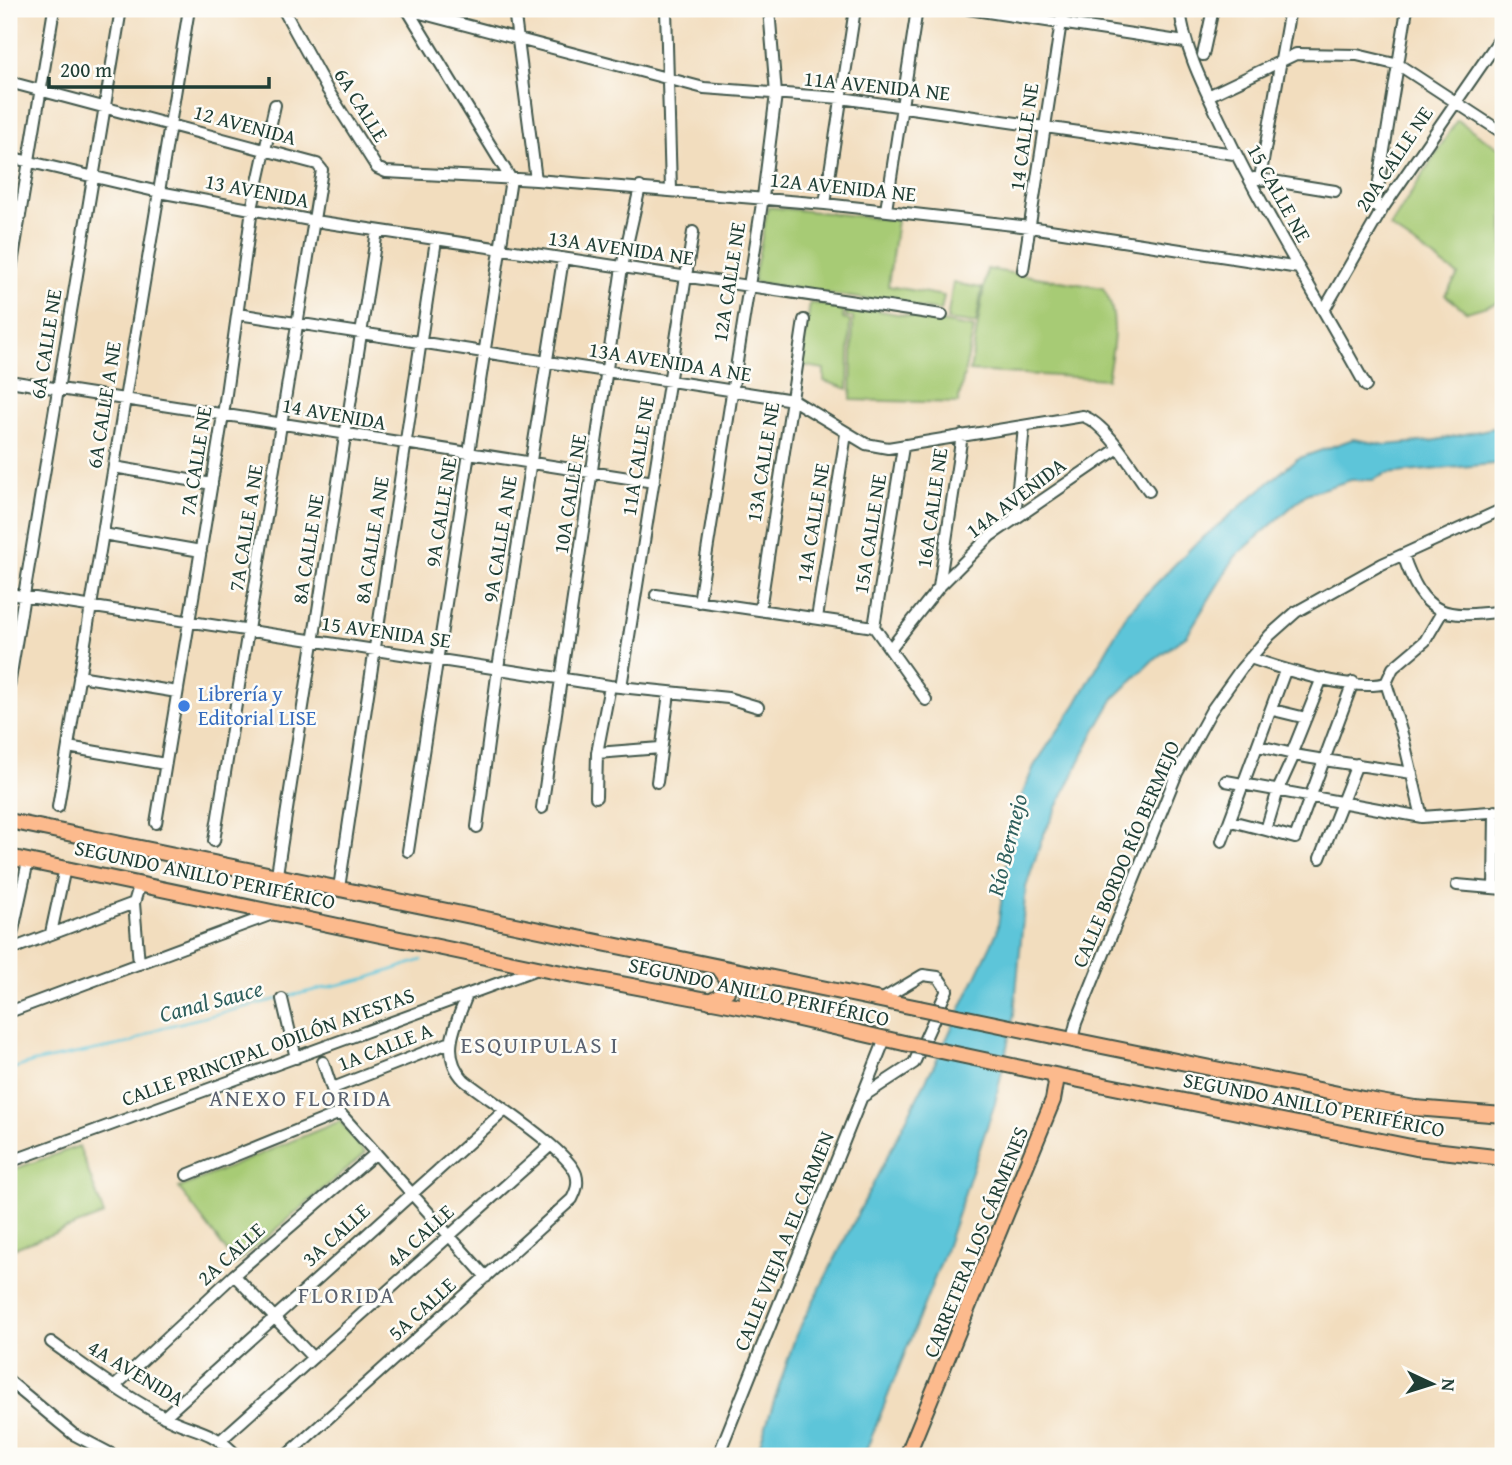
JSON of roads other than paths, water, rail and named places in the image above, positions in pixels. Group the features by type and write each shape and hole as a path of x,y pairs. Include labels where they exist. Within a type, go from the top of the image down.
{"main road":[{"name":"SEGUNDO ANILLO PERIFÉRICO","path":"12,822 277,874 761,977 1363,1099 1415,1108 1503,1115"},
{"name":"SEGUNDO ANILLO PERIFÉRICO","path":"9,857 540,968 755,1009 1083,1082 1416,1148 1503,1158"},
{"path":"710,1001 727,991 728,984 718,968"},
{"path":"755,1009 747,1000 746,988 761,977"},
{"name":"CARRETERA LOS CÁRMENES","path":"907,1456 1053,1100 1056,1091 1046,1073"},
{"name":"CARRETERA LOS CÁRMENES","path":"919,1427 1058,1102 1083,1082"}],"street":[{"path":"9,282 54,9"},
{"name":"6A CALLE NE","path":"9,686 121,9"},
{"name":"6A CALLE A NE","path":"58,807 189,9"},
{"name":"6A CALLE","path":"283,9 327,89 381,171"},
{"path":"407,9 512,179"},
{"name":"11A AVENIDA NE","path":"407,9 518,41 704,88 841,98 1234,154"},
{"path":"514,9 536,180"},
{"path":"666,9 665,78 671,190"},
{"name":"12A CALLE NE","path":"699,602 763,198 776,94 769,9"},
{"path":"825,204 855,9"},
{"path":"886,211 917,9"},
{"path":"968,9 1185,42"},
{"name":"14 CALLE NE","path":"1023,270 1063,9"},
{"name":"15 CALLE NE","path":"1180,9 1185,42 1234,154 1366,386"},
{"path":"1203,55 1213,9"},
{"path":"1260,178 1290,9"},
{"path":"1375,206 1407,9"},
{"name":"20A CALLE NE","path":"1324,310 1383,208 1503,34"},
{"path":"1208,96 1296,54 1321,52 1357,55 1399,65 1503,133"},
{"name":"12 AVENIDA","path":"9,82 321,167 316,221"},
{"name":"7A CALLE NE","path":"156,823 223,415 252,209 275,105"},
{"name":"13 AVENIDA","path":"9,157 159,192 316,221 501,250"},
{"name":"12A AVENIDA NE","path":"381,171 401,175 640,187 825,204 1030,227 1299,268"},
{"path":"1247,177 1335,191"},
{"name":"9A CALLE NE","path":"408,851 512,179"},
{"name":"10A CALLE NE","path":"542,808 609,370 622,267 640,187"},
{"name":"7A CALLE A NE","path":"214,841 316,221"},
{"name":"8A CALLE NE","path":"277,874 377,231"},
{"name":"11A CALLE NE","path":"596,797 597,753 616,686 654,482 693,232"},
{"name":"8A CALLE A NE","path":"339,888 436,240"},
{"name":"13A AVENIDA NE","path":"501,250 942,315"},
{"name":"9A CALLE A NE","path":"477,827 498,668 563,259"},
{"name":"13A AVENIDA A NE","path":"238,314 793,400 866,444 904,447 1083,416 1094,420 1117,449"},
{"name":"13A CALLE NE","path":"760,610 804,320"},
{"name":"14 AVENIDA","path":"9,381 405,446 654,482"},
{"path":"1015,517 1024,427"},
{"name":"14A CALLE NE","path":"817,618 846,434"},
{"name":"16A CALLE NE","path":"939,587 962,435"},
{"name":"15A CALLE NE","path":"874,627 904,447"},
{"path":"1117,449 1149,491"},
{"name":"14A AVENIDA","path":"890,649 939,587 990,536 1117,449"},
{"path":"114,467 212,484"},
{"name":"CALLE BORDO RÍO BERMEJO","path":"1072,1040 1076,1023 1177,773 1210,711 1250,658 1296,612 1402,555 1503,509"},
{"path":"103,534 201,551"},
{"path":"1402,555 1423,598 1442,612 1453,615 1503,611"},
{"name":"15 AVENIDA SE","path":"9,594 560,678 728,698 758,707"},
{"path":"656,596 874,627 926,700"},
{"path":"1422,817 1385,683 1393,668 1425,641 1442,612"},
{"path":"1250,658 1285,671 1322,678 1385,683"},
{"path":"1222,841 1273,710 1285,671"},
{"path":"79,676 177,692"},
{"path":"1266,830 1278,790 1322,678"},
{"path":"1231,821 1295,838 1353,682"},
{"path":"657,782 668,692"},
{"path":"1273,710 1306,718"},
{"path":"1259,746 1294,755 1412,773"},
{"path":"68,747 165,764"},
{"path":"597,753 660,748"},
{"path":"1320,858 1357,764"},
{"path":"1226,781 1422,817 1499,811 1499,889 1457,886"},
{"path":"9,949 28,861"},
{"path":"51,933 65,868"},
{"path":"139,964 134,903 140,883"},
{"path":"9,949 134,903"},
{"path":"9,1012 278,912"},
{"name":"CALLE PRINCIPAL ODILÓN AYESTAS","path":"9,1162 540,968"},
{"path":"862,1097 914,1063 947,990 938,977 923,975 881,1000"},
{"path":"467,995 451,1042 450,1059 457,1073 551,1145"},
{"path":"282,999 296,1058"},
{"name":"CALLE VIEJA A EL CARMEN","path":"718,1456 886,1039"},
{"name":"1A CALLE A","path":"333,1088 451,1042"},
{"path":"323,1062 340,1114 413,1192 486,1277"},
{"name":"3A CALLE","path":"164,1417 273,1316 504,1111"},
{"path":"187,1175 340,1114"},
{"name":"5A CALLE","path":"286,1456 572,1199 578,1186 576,1174 564,1154 551,1145"},
{"name":"4A CALLE","path":"222,1439 551,1145"},
{"name":"2A CALLE","path":"114,1387 234,1275 376,1153"},
{"path":"234,1275 313,1358"},
{"name":"4A AVENIDA","path":"51,1342 114,1387 164,1417 222,1439 237,1456"},
{"path":"9,1381 73,1434 115,1456"}],"water":[{"path":"1503,426 1503,463 1385,474 1373,480 1351,480 1306,494 1235,557 1187,635 1152,661 1114,698 1092,736 1043,836 1026,887 1014,1014 995,1103 943,1257 864,1456 756,1456 796,1335 938,1057 997,932 1013,817 1034,766 1076,704 1128,612 1192,547 1297,459 1353,439 1386,445 1432,441"}],"waterway":[{"name":"Canal Sauce","path":"285,997 368,978 422,960"},
{"name":"Canal Sauce","path":"9,1070 34,1062 130,1043 160,1028 278,999"}],"place":[{"name":"Librería y Editorial LISE","path":"184,706"}],"district":[{"name":"ESQUIPULAS I","path":"540,1045"},
{"name":"ANEXO FLORIDA","path":"301,1098"},
{"name":"FLORIDA","path":"347,1295"}],"water label":[{"name":"Río Bermejo","path":"1007,845"}]}
